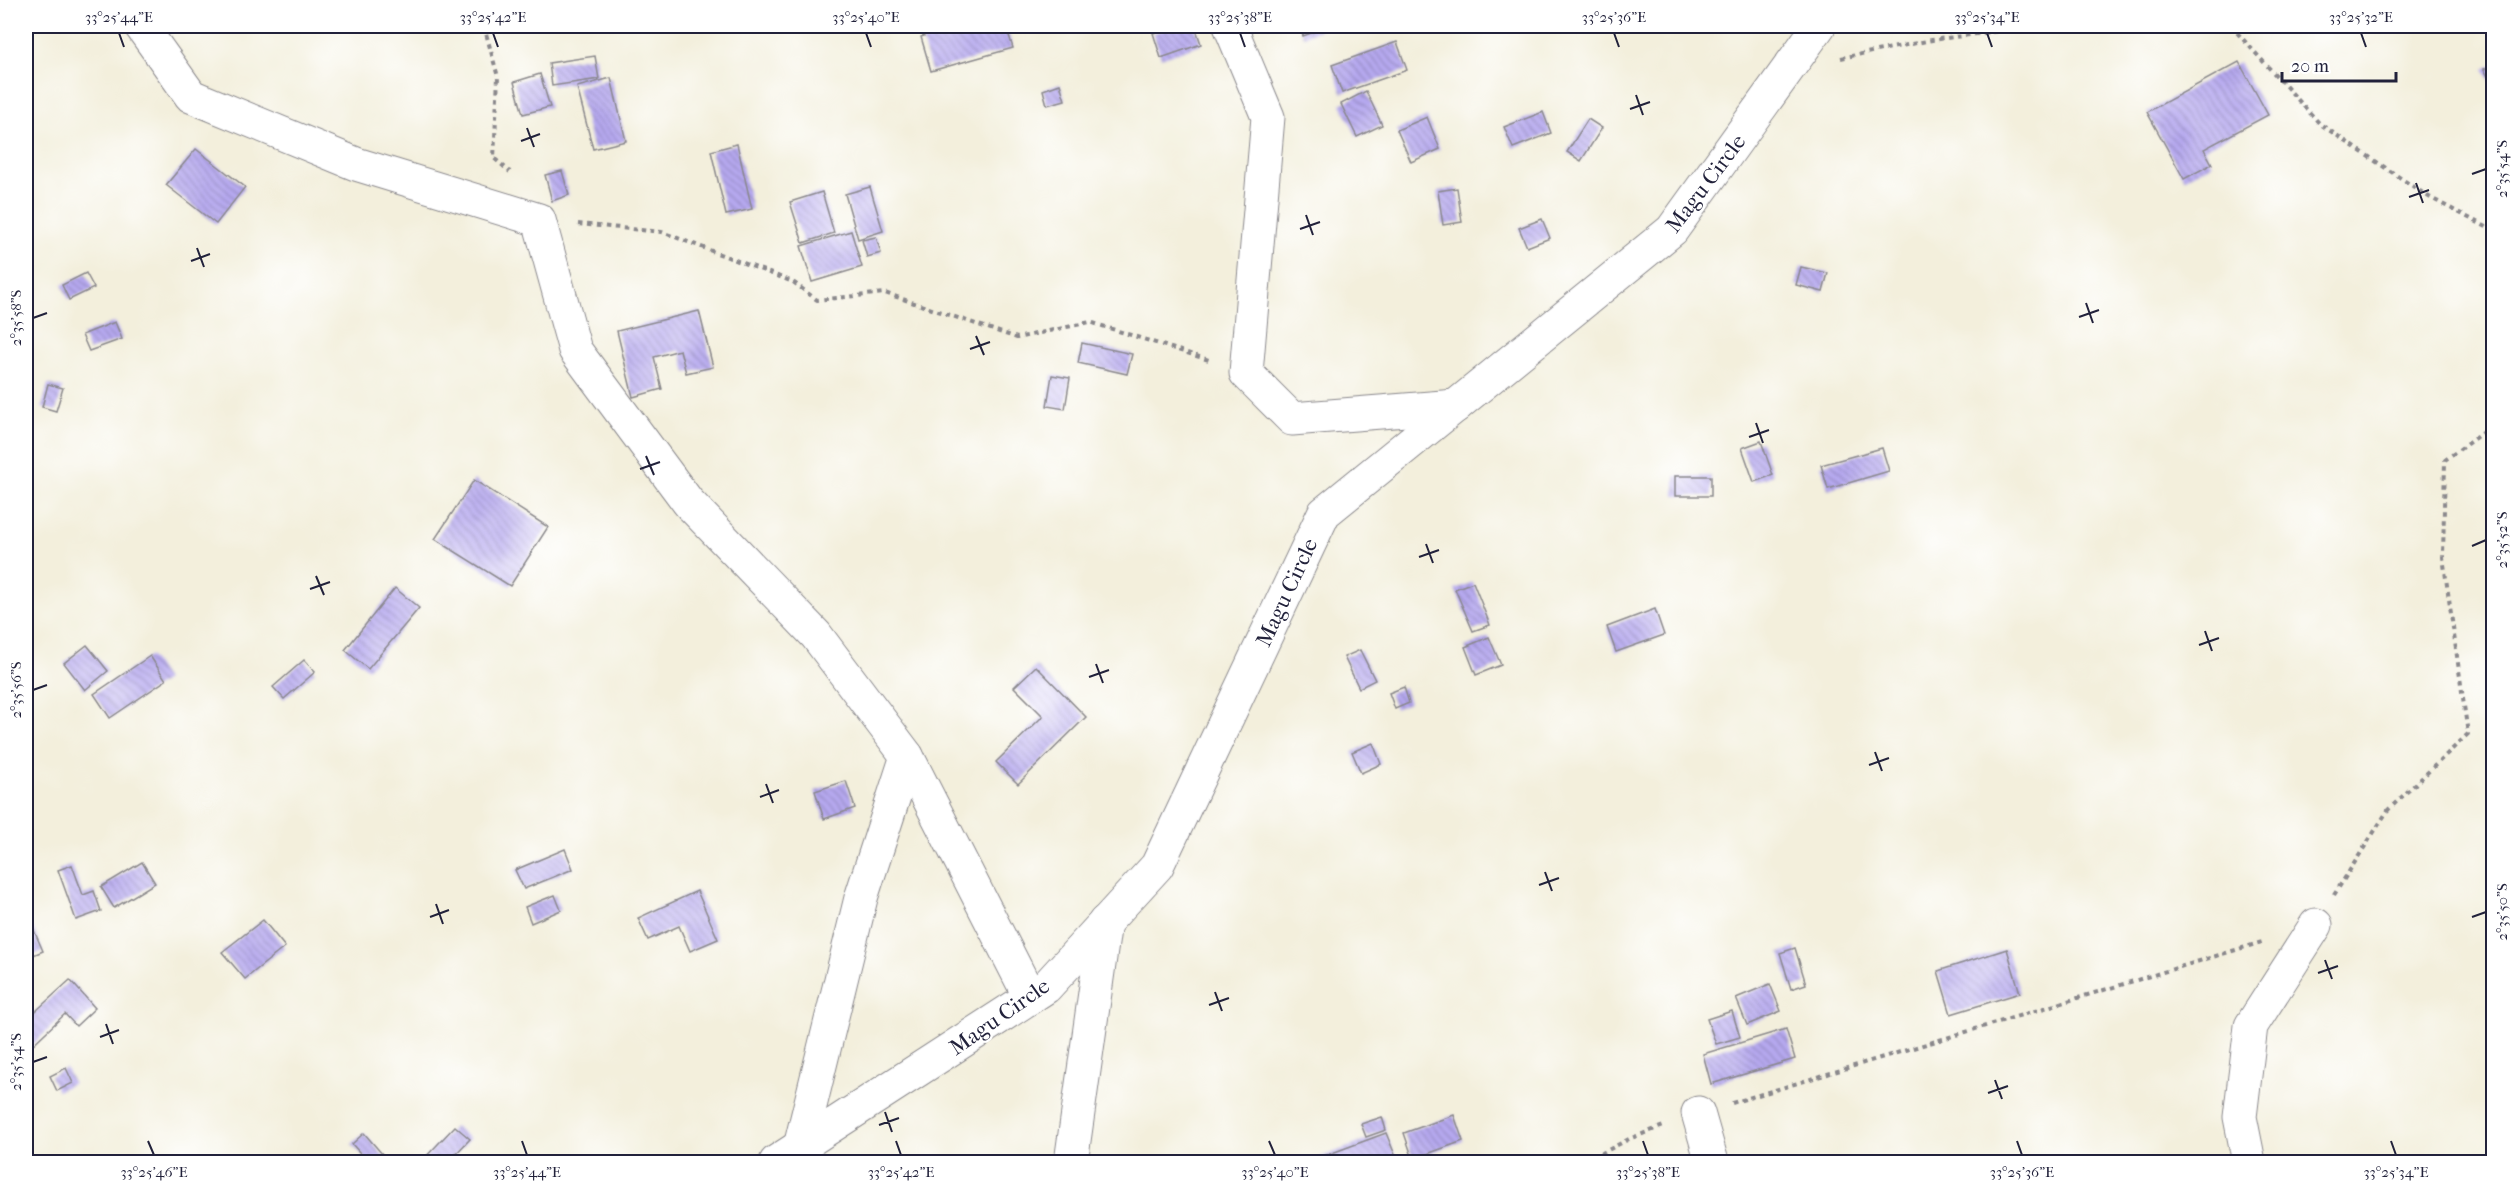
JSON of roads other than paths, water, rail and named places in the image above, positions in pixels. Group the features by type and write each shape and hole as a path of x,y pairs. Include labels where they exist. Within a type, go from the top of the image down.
{"street":[{"path":"141,26 191,96 356,164 539,220 575,350 688,502 816,635 907,756 1030,997"},
{"path":"1230,26 1268,117 1246,373 1292,419 1456,406"},
{"name":"Magu Circle","path":"788,1155 1046,987 1106,922 1157,866 1324,513 1672,230 1819,26"},
{"path":"788,1155 861,898 907,756"},
{"path":"1071,1162 1106,922"},
{"path":"2249,1162 2240,1117 2251,1026 2316,925"},
{"path":"1698,1113 1712,1162"}]}
